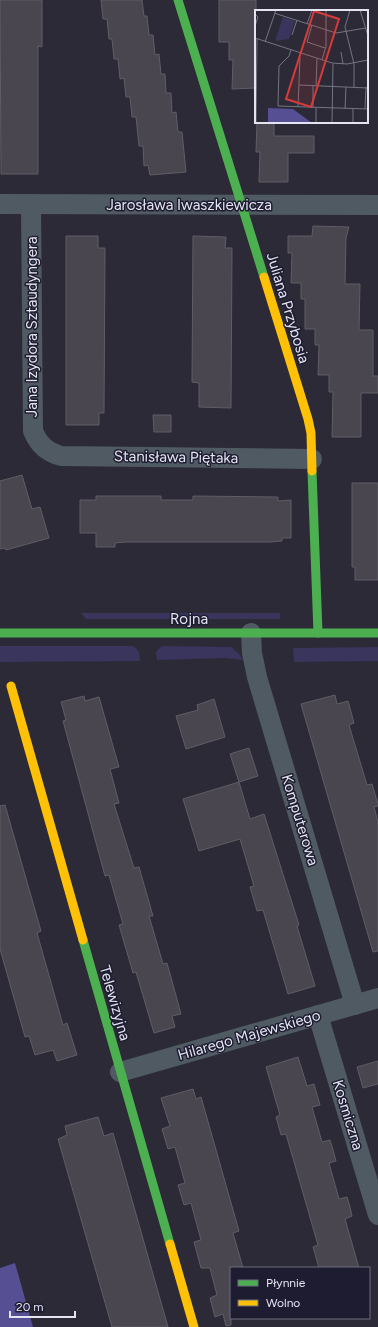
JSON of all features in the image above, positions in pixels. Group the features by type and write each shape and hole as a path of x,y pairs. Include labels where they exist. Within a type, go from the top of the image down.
{"street":[{"name":"Juliana Przybosia","path":"178,0 308,419 311,433 318,633"},
{"name":"Jarosława Iwaszkiewicza","path":"0,204 242,206 378,205"},
{"name":"Jana Izydora Sztaudyngera","path":"31,204 33,431 42,446"},
{"name":"Stanisława Piętaka","path":"42,446 50,453 61,456 312,460"},
{"name":"Rojna","path":"0,633 378,633"},
{"name":"Komputerowa","path":"252,633 252,653 257,677 355,1005"},
{"name":"Telewizyjna","path":"11,686 194,1327"},
{"name":"Hilarego Majewskiego","path":"120,1072 378,998"},
{"name":"Kosmiczna","path":"318,1016 378,1215"}],"shaded area":[{"path":"81,613 280,613 280,619 86,619"},
{"path":"0,646 133,646 139,652 140,661 0,662"},
{"path":"162,646 231,647 243,660 225,658 157,660 156,652"},
{"path":"378,647 378,661 294,662 293,648"},
{"path":"15,1263 33,1327 0,1327 0,1268"}],"building":[{"path":"0,0 42,0 42,47 38,46 38,174 1,174"},
{"path":"101,0 142,0 144,16 147,16 149,35 153,35 155,55 159,54 161,74 165,74 166,93 171,93 172,113 176,112 178,132 182,132 186,172 150,175 148,165 144,166 143,146 139,146 136,117 132,117 130,97 126,97 124,78 120,79 118,59 114,59 112,39 109,39 107,19 103,19"},
{"path":"219,0 256,0 255,88 232,89 233,60 229,60 229,42 219,42"},
{"path":"257,123 274,123 274,136 314,136 314,153 288,153 288,182 259,182 260,152 256,152"},
{"path":"313,226 349,227 346,238 345,284 360,284 359,330 373,330 373,376 378,376 378,393 361,393 361,437 332,437 333,392 329,392 329,375 318,375 319,345 315,345 315,329 305,329 305,299 301,299 301,283 291,283 292,253 288,253 288,236 312,236"},
{"path":"66,236 98,236 98,248 105,248 104,413 99,413 99,425 66,425"},
{"path":"193,236 226,237 225,248 232,248 231,408 199,407 199,383 192,382"},
{"path":"153,415 171,415 171,432 154,432"},
{"path":"22,475 32,509 40,507 49,538 6,550 5,548 0,549 0,481"},
{"path":"352,483 378,483 378,580 355,580 355,567 352,567"},
{"path":"96,496 161,496 161,500 193,500 193,496 278,497 278,501 291,500 291,538 282,538 282,541 270,542 125,542 115,543 115,547 96,547 96,533 80,533 80,500 96,500"},
{"path":"335,695 337,704 348,701 354,723 349,725 367,785 372,784 378,804 378,806 374,807 378,822 378,951 373,952 301,704"},
{"path":"84,696 85,701 99,697 119,767 110,769 119,803 114,804 134,868 139,867 153,916 149,916 163,964 167,963 181,1014 172,1016 175,1027 154,1033 136,972 133,973 119,925 123,924 109,875 105,876 63,721 66,720 61,702"},
{"path":"214,699 225,737 186,749 176,716 198,710 197,705"},
{"path":"249,748 258,776 239,782 230,754"},
{"path":"239,782 250,819 264,814 299,925 297,926 315,986 288,994 263,910 257,911 250,887 254,886 240,839 199,851 183,799"},
{"path":"5,805 41,931 37,933 63,1025 67,1023 77,1055 57,1061 53,1050 35,1055 29,1036 25,1037 0,949 0,806"},
{"path":"298,1057 307,1086 314,1084 320,1105 312,1107 322,1142 330,1140 333,1150 336,1161 329,1163 339,1199 347,1197 350,1207 352,1216 345,1219 359,1267 319,1267 313,1247 318,1245 286,1134 281,1135 276,1117 280,1115 266,1067"},
{"path":"378,1061 378,1084 363,1088 357,1067"},
{"path":"193,1089 196,1099 201,1097 239,1231 233,1233 243,1267 230,1267 231,1325 226,1326 223,1314 215,1317 210,1298 217,1295 210,1268 201,1268 194,1242 201,1240 191,1203 184,1205 178,1185 185,1183 175,1147 168,1149 162,1129 170,1126 161,1098"},
{"path":"98,1117 104,1136 113,1133 168,1327 112,1327 58,1139 67,1135 65,1126"}],"traffic: fast":[{"path":"178,0 264,277"},
{"path":"312,471 318,633"},
{"path":"0,633 378,633"},
{"path":"83,940 170,1244"}],"traffic: slow":[{"path":"264,277 308,419 311,433 312,471"},
{"path":"11,686 83,940"},
{"path":"170,1244 194,1327"}]}
